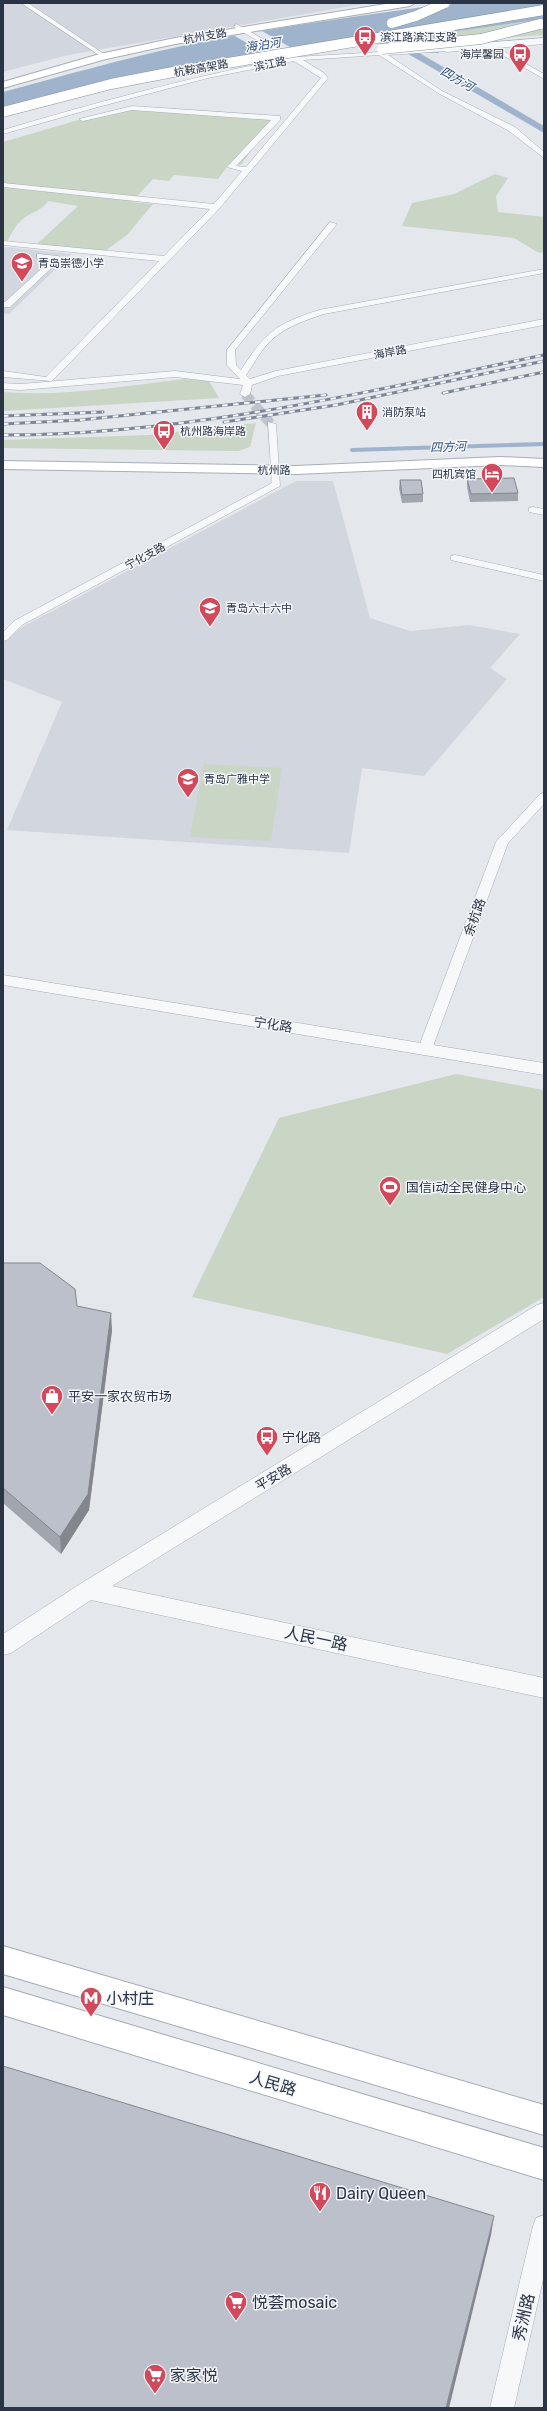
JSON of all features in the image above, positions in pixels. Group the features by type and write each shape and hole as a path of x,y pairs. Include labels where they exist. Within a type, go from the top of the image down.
{"main road":[{"name":"杭州支路","path":"3,80 101,54 382,3"},
{"name":"杭州支路","path":"243,29 410,3"},
{"path":"384,24 416,16 445,3"},
{"name":"杭鞍高架路","path":"3,105 95,81 248,51 544,4"},
{"name":"杭鞍高架路","path":"3,112 111,84 544,10"},
{"path":"3,116 74,96 152,80 319,54 467,42 511,33 540,24"},
{"path":"254,46 284,41"},
{"name":"杭州支路","path":"3,85 101,54"},
{"path":"74,83 154,65"},
{"name":"杭州路","path":"3,465 275,466 496,453 544,455"},
{"name":"杭州路","path":"3,457 367,468 500,461 544,463"},
{"path":"3,1960 544,2120"},
{"name":"人民路","path":"3,2001 544,2164"}],"street":[{"path":"24,3 101,54"},
{"path":"49,379 216,207 324,78 322,74 291,58 243,29"},
{"name":"滨江路","path":"3,132 102,103 208,76 291,58 446,49 544,41"},
{"path":"488,45 544,77"},
{"path":"380,53 440,92 512,129 544,156"},
{"path":"77,120 132,108 166,108 277,118 231,167 248,170"},
{"path":"3,185 56,192 106,194 216,207"},
{"path":"248,383 232,365 232,350 333,224"},
{"path":"3,244 166,259"},
{"path":"3,252 58,258 7,305 3,304"},
{"path":"242,375 263,343 275,332 290,324 322,312 544,270"},
{"name":"海岸路","path":"248,383 276,374 544,322"},
{"path":"3,374 49,379 66,383"},
{"path":"3,386 21,387 175,374 248,383"},
{"path":"245,394 248,383"},
{"path":"271,424 275,466"},
{"name":"宁化支路","path":"3,638 18,623 277,484 275,466"},
{"path":"533,510 544,512"},
{"path":"455,558 544,578"},
{"name":"余杭路","path":"425,1050 502,842 544,797"},
{"name":"宁化路","path":"3,980 544,1069"},
{"name":"平安路","path":"3,1646 88,1590 544,1310"},
{"name":"人民一路","path":"88,1590 544,1688"},
{"name":"秀洲路","path":"502,2408 544,2226"}],"shaded area":[{"path":"3,3 369,3 68,55 3,72"},
{"name":"青岛崇德小学","path":"3,247 71,254 9,314 3,313"},
{"name":"青岛六十六中","path":"296,481 333,481 370,618 410,631 469,625 520,634 490,668 507,679 424,776 362,768 349,853 7,830 62,702 3,679 3,632 11,633"}],"green space":[{"path":"544,19 544,35 443,42 430,38 452,32"},
{"path":"132,108 274,118 241,165 229,164 218,179 174,175 169,181 153,179 132,202 153,204 127,235 105,251 37,244 78,206 48,201 40,209 21,220 7,242 3,241 3,142 99,114"},
{"path":"495,174 508,178 496,196 498,212 544,217 544,252 539,253 514,238 402,226 412,203 454,194"},
{"path":"184,379 209,381 219,398 3,411 3,392 71,392 117,388"},
{"path":"256,423 250,447 238,451 3,448 3,440 149,435"},
{"path":"204,764 282,768 271,841 190,837"},
{"name":"国信i动全民健身中心","path":"456,1074 544,1090 544,1297 447,1354 192,1297 279,1118"}],"water":[{"name":"海泊河","path":"451,3 544,3 544,19 452,32 430,38 439,53 393,51 369,38 255,53 243,58 3,114 3,92 137,56 249,33"}],"pier":[{"path":"262,31 295,50 264,53 233,35"}],"building":[{"path":"514,478 518,493 471,494 467,479"},
{"path":"400,480 421,480 423,494 402,495"},
{"name":"平安一家农贸市场","path":"3,1263 40,1263 75,1289 77,1306 111,1313 88,1494 60,1537 3,1488"},
{"name":"悦荟mosaic","path":"3,2066 494,2216 446,2408 3,2408"}],"waterway":[{"name":"四方河","path":"389,39 544,130"},
{"name":"四方河","path":"352,450 544,444"}],"tunnel":[{"path":"245,394 271,424"}],"railway":[{"path":"3,435 71,433 140,428 208,419 343,397 544,355"},
{"path":"224,422 336,405 544,361"},
{"path":"443,393 544,372"},
{"path":"3,424 80,420 326,395"},
{"path":"3,416 103,412"}],"place":[{"name":"滨江路滨江支路","path":"365,56"},
{"name":"海岸馨园","path":"520,74"},
{"name":"青岛崇德小学","path":"22,282"},
{"name":"消防泵站","path":"367,432"},
{"name":"杭州路海岸路","path":"164,450"},
{"name":"四机宾馆","path":"492,494"},
{"name":"青岛六十六中","path":"210,628"},
{"name":"青岛广雅中学","path":"188,798"},
{"name":"国信i动全民健身中心","path":"390,1206"},
{"name":"平安一家农贸市场","path":"52,1416"},
{"name":"宁化路","path":"267,1456"},
{"name":"小村庄","path":"91,2018"},
{"name":"Dairy Queen","path":"320,2212"},
{"name":"悦荟mosaic","path":"236,2322"},
{"name":"家家悦","path":"155,2394"}]}
